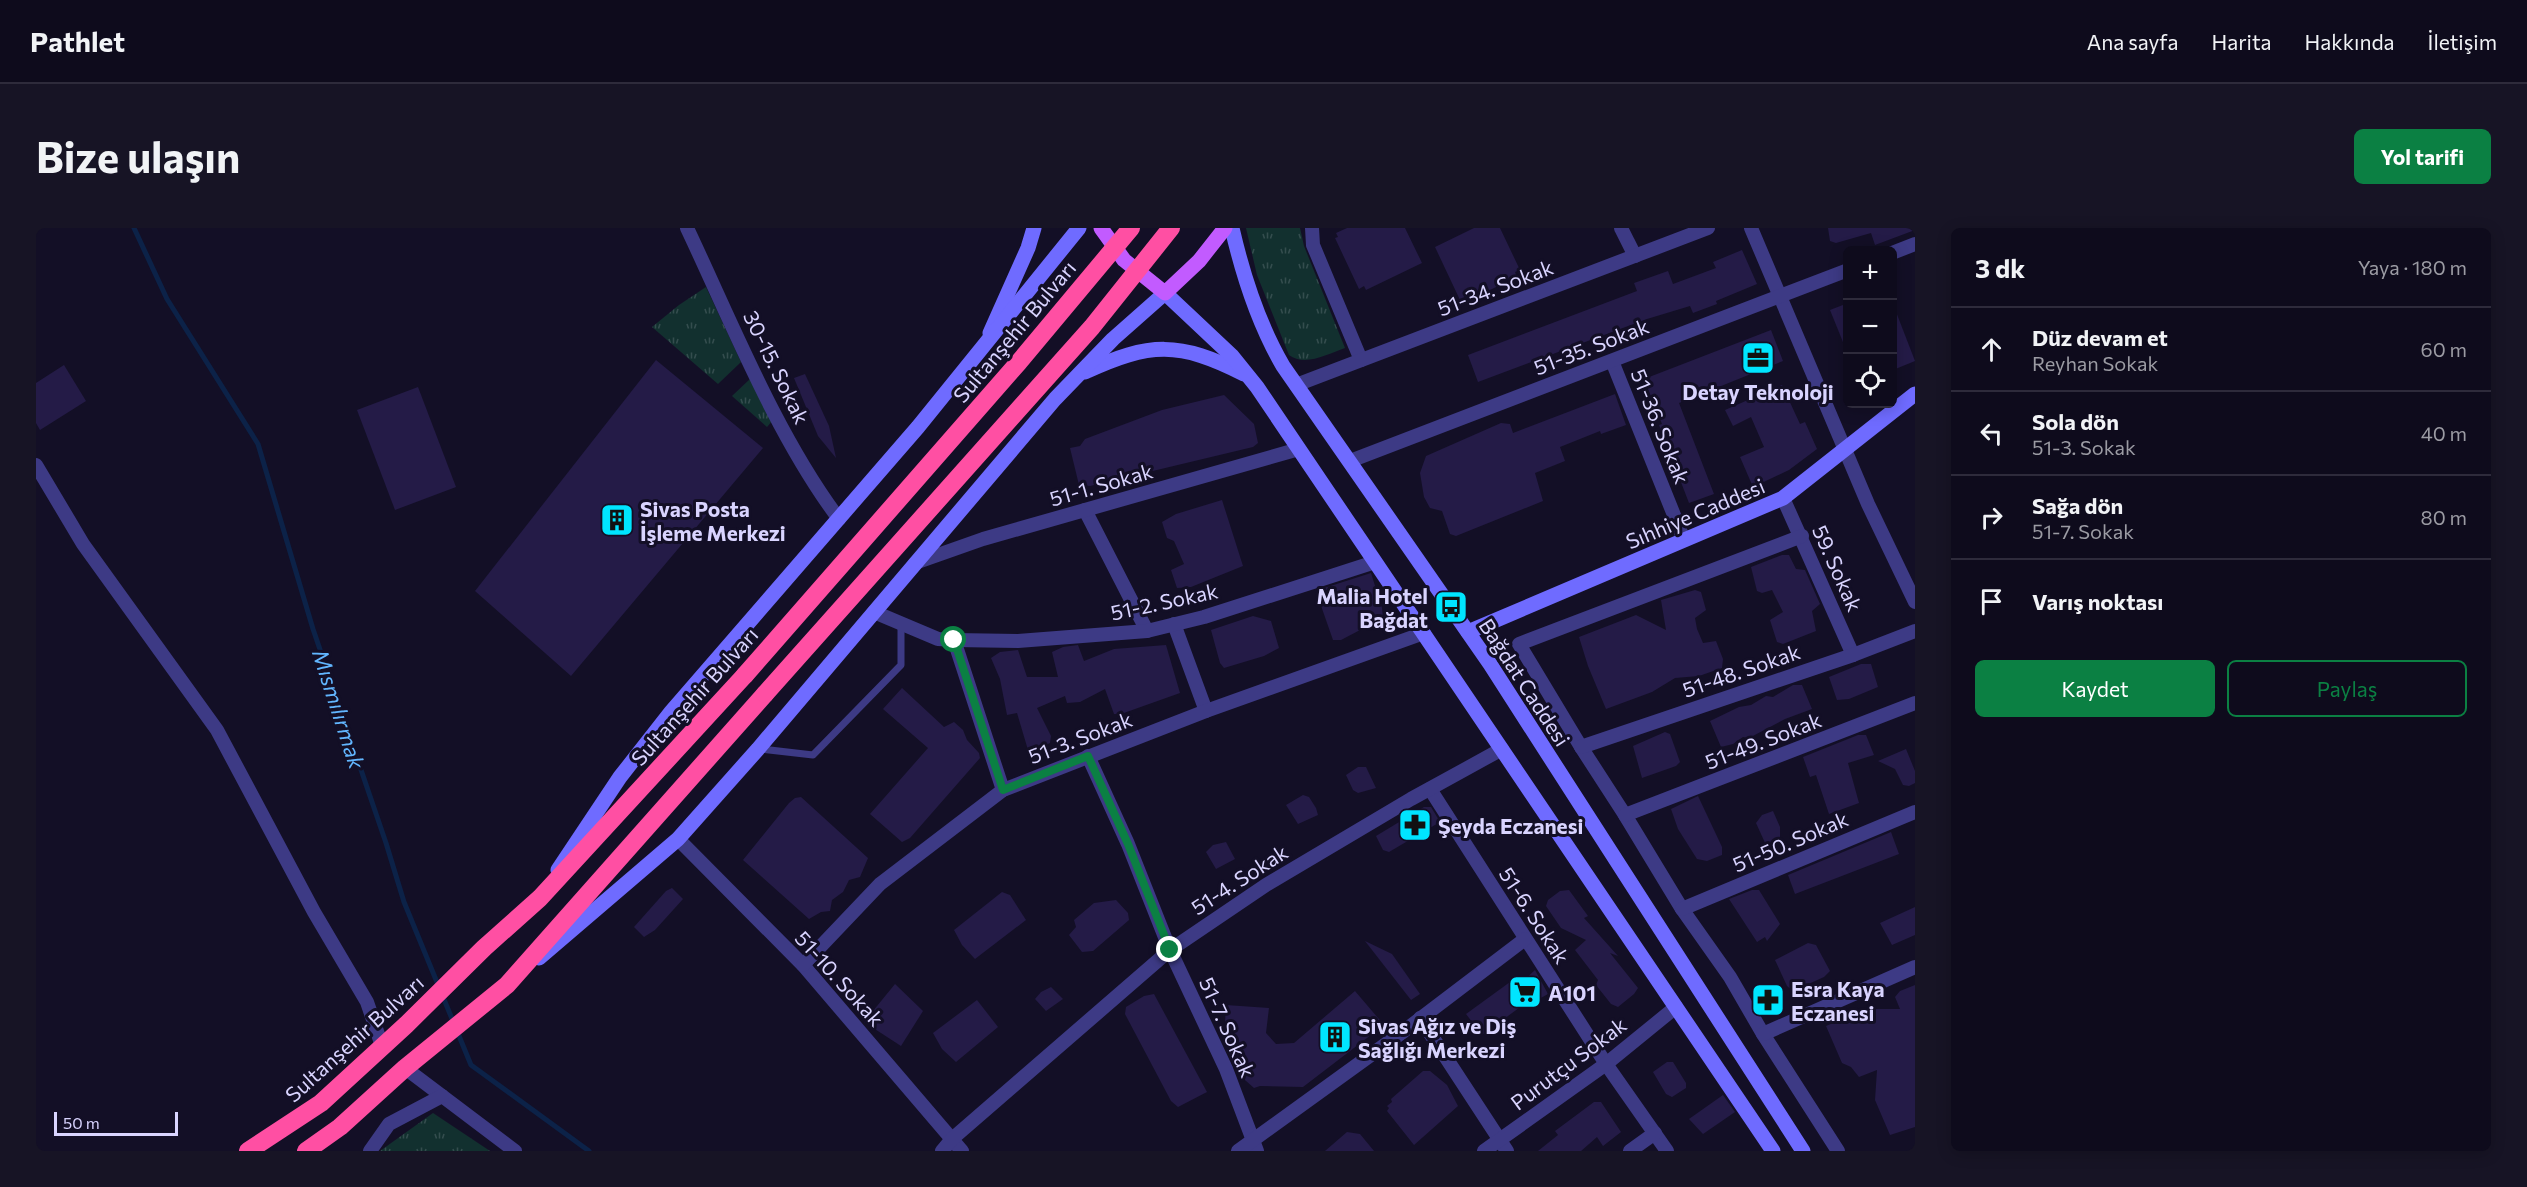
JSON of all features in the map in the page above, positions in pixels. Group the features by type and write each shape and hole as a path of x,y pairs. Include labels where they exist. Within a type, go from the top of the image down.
{"highway":[{"name":"Sultanşehir Bulvarı","path":"248,1151 321,1103 540,898 745,675 1011,371 1131,228"},
{"path":"306,1151 340,1127 405,1068 507,985 1092,327 1171,228"}],"main road":[{"path":"982,350 1028,248 1034,228"},
{"path":"540,898 586,825 635,757 982,350 1079,228"},
{"path":"1101,228 1124,260 1165,293 1232,356 1249,376 1773,1151"},
{"path":"507,985 678,839 758,749 1077,376 1113,339 1199,261 1226,228"},
{"name":"Bağdat Caddesi","path":"1232,228 1241,267 1271,346 1468,632 1803,1151"},
{"path":"1077,376 1130,352 1155,349 1182,351 1209,358 1249,376"},
{"name":"Sıhhiye Caddesi","path":"1468,632 1783,498 1915,394"}],"street":[{"name":"30-15. Sokak","path":"687,228 752,366 808,476 839,519"},
{"path":"1312,228 1313,245 1361,360"},
{"path":"1621,228 1635,256"},
{"name":"51-34. Sokak","path":"1296,385 1708,228"},
{"path":"1752,228 1845,451 1915,602"},
{"path":"1897,251 1915,244"},
{"name":"51-35. Sokak","path":"1350,461 1843,272"},
{"name":"51-36. Sokak","path":"1612,361 1684,540"},
{"name":"51-1. Sokak","path":"915,564 983,539 1299,449"},
{"path":"36,465 83,544 217,730 314,912 367,1002 382,1046"},
{"name":"59. Sokak","path":"1783,498 1802,536 1853,655"},
{"path":"1085,510 1147,631"},
{"path":"1802,536 1519,644 1682,909 1730,977 1763,1034 1838,1151"},
{"name":"51-2. Sokak","path":"874,612 938,639 1018,641 1147,631 1204,616 1375,562"},
{"path":"1174,624 1206,711"},
{"name":"51-48. Sokak","path":"1581,747 1853,655 1915,631"},
{"name":"51-3. Sokak","path":"802,965 880,884 1003,790 1206,711 1424,633"},
{"path":"954,640 1003,790"},
{"name":"51-49. Sokak","path":"1625,815 1915,703"},
{"name":"51-4. Sokak","path":"942,1151 952,1138 1170,950 1266,885 1502,749"},
{"name":"51-7. Sokak","path":"1088,756 1128,844 1170,950 1226,1069 1255,1145"},
{"name":"51-6. Sokak","path":"1430,789 1606,1064 1667,1151"},
{"name":"51-50. Sokak","path":"1682,909 1915,812"},
{"name":"51-10. Sokak","path":"678,839 802,965 963,1151"},
{"path":"1238,1151 1255,1145 1525,939"},
{"path":"1763,1034 1915,967"},
{"name":"Purutçu Sokak","path":"1484,1151 1503,1146 1676,1007"},
{"path":"1420,1018 1503,1146"},
{"path":"405,1068 515,1151"},
{"path":"370,1151 389,1124 442,1096"},
{"path":"1630,1151 1654,1133"}],"lane":[{"path":"758,749 813,755 902,665 901,623"}],"green space":[{"path":"1246,228 1300,228 1304,246 1345,348 1309,360 1289,355 1257,275"},
{"path":"706,287 741,362 718,384 652,327"},
{"path":"750,379 772,421 767,427 732,396"},
{"path":"433,1113 490,1151 380,1151"}],"building":[{"path":"1347,228 1405,228 1422,263 1366,290 1364,286 1359,289 1335,238 1338,237 1336,233"},
{"path":"1474,228 1500,228 1520,270 1515,272 1517,277 1467,301 1465,297 1460,300 1435,247"},
{"path":"1828,228 1915,228 1915,230 1875,245 1871,233 1836,243 1830,241"},
{"path":"1742,250 1757,284 1716,301 1717,304 1693,313 1690,306 1647,319 1478,382 1468,355 1637,291 1634,283 1668,271 1673,284 1716,268 1713,262"},
{"path":"1843,305 1843,342 1830,310"},
{"path":"1897,314 1915,361 1897,368"},
{"path":"1771,330 1783,361 1679,403 1714,494 1689,503 1644,379"},
{"name":"Sivas Posta İşleme Merkezi","path":"656,360 763,448 571,676 475,591"},
{"path":"64,365 86,401 40,430 36,423 36,383"},
{"path":"805,374 829,426 836,458 818,436 794,378"},
{"path":"1782,385 1800,424 1805,422 1817,449 1789,470 1753,487 1740,457 1764,447 1751,417 1733,426 1725,410"},
{"path":"418,387 456,487 395,510 357,410"},
{"path":"1615,394 1626,425 1601,434 1600,431 1560,447 1565,461 1535,473 1543,501 1456,536 1450,534 1442,511 1430,508 1424,497 1420,473 1426,456 1501,423 1510,424 1513,433"},
{"path":"1224,395 1254,424 1258,443 1253,447 1090,486 1079,485 1070,448 1080,446 1085,439 1162,410"},
{"path":"1222,500 1243,566 1191,587 1177,588 1171,570 1184,564 1174,541 1167,538 1162,522 1176,514"},
{"path":"1782,555 1789,555 1796,569 1805,570 1820,604 1812,611 1816,631 1783,644 1777,642 1770,620 1783,612 1772,590 1762,593 1757,591 1751,567"},
{"path":"1371,573 1383,618 1341,640 1333,640 1319,600 1318,590"},
{"path":"1695,590 1701,592 1706,610 1695,618 1697,629 1703,643 1716,641 1723,659 1722,668 1699,676 1675,678 1652,692 1606,709 1579,637 1636,615 1666,630 1661,600"},
{"path":"1253,616 1271,621 1279,648 1264,656 1224,668 1220,663 1211,630"},
{"path":"1078,645 1084,661 1114,649 1166,645 1180,693 1121,714 1114,714 1105,689 1080,702 1067,703 1065,696 1037,708 1051,736 1050,743 1034,751 1028,750 1017,713 1007,715 1000,679 991,658 1000,652 1018,650 1027,677 1058,677 1052,652 1063,647"},
{"path":"1861,664 1871,664 1878,687 1849,699 1837,700 1829,677"},
{"path":"1793,685 1802,685 1812,709 1785,719 1749,738 1743,737 1733,744 1721,747 1710,721 1739,707 1751,705 1766,696 1773,697"},
{"path":"902,688 944,727 954,722 963,730 980,758 910,838 902,842 870,814 928,748 883,709"},
{"path":"1665,732 1670,734 1680,762 1676,766 1642,778 1633,746"},
{"path":"1858,735 1866,735 1874,755 1848,763 1859,803 1829,814 1816,775 1810,777 1803,757"},
{"path":"1906,749 1915,771 1915,783 1909,786 1903,785 1895,769 1878,761"},
{"path":"1358,767 1366,767 1376,788 1358,793 1353,790 1346,775"},
{"path":"1303,795 1309,797 1318,815 1298,824 1286,805"},
{"path":"1698,796 1722,847 1722,855 1707,861 1697,859 1678,829 1671,809"},
{"path":"801,797 868,858 860,877 849,880 843,892 832,900 830,911 821,912 809,919 743,860 789,803"},
{"path":"1424,807 1431,807 1440,822 1389,852 1383,850 1376,836"},
{"path":"1773,811 1780,827 1780,839 1766,845 1756,823 1762,815"},
{"path":"1891,832 1899,854 1795,894 1788,875"},
{"path":"1226,842 1235,859 1216,869 1206,852 1213,845"},
{"path":"672,888 683,899 655,930 644,937 634,927 666,891"},
{"path":"1569,890 1588,916 1584,918 1618,956 1610,953 1638,988 1618,1007 1611,1004 1596,985 1598,980 1575,950 1586,940 1561,928 1546,906 1548,900 1560,891"},
{"path":"1752,890 1759,890 1780,924 1767,941 1765,937 1757,942 1729,899"},
{"path":"1002,892 1010,895 1026,920 975,959 962,945 954,930"},
{"path":"1116,900 1128,913 1129,920 1093,951 1082,952 1069,935 1076,927 1074,920 1094,903"},
{"path":"1915,907 1915,935 1892,945 1880,923"},
{"path":"1365,941 1392,954 1420,994 1411,1000"},
{"path":"1808,943 1816,945 1830,971 1824,977 1793,991 1787,986 1775,960"},
{"path":"1535,970 1548,994 1539,999 1534,997 1482,1035 1466,1014 1510,982 1518,986"},
{"path":"895,984 923,1011 901,1046 864,1022"},
{"path":"1915,985 1915,1127 1890,1135 1875,1100 1877,1070 1859,1077 1851,1067 1842,1063 1826,1026 1865,1009 1900,1009 1895,997 1900,991"},
{"path":"1051,987 1063,999 1046,1011 1035,999 1041,992"},
{"name":"Sivas Ağız ve Diş Sağlığı Merkezi","path":"1355,991 1384,1025 1303,1087 1260,1086 1254,1088 1237,1073 1224,1041 1226,1005 1269,1008 1266,1033 1276,1044 1294,1043"},
{"path":"1154,994 1207,1092 1178,1107 1171,1101 1125,1014 1126,1007 1144,996"},
{"path":"977,1000 998,1027 956,1062 942,1049 933,1033"},
{"path":"1667,1062 1673,1062 1686,1083 1686,1088 1672,1097 1666,1094 1653,1072"},
{"path":"1423,1071 1430,1071 1447,1085 1458,1106 1414,1145 1387,1111 1389,1108 1387,1106 1392,1102 1391,1099"},
{"path":"1723,1095 1735,1112 1703,1134 1689,1119"},
{"path":"1594,1102 1601,1102 1621,1132 1603,1146 1597,1137 1581,1151 1538,1151 1558,1135 1555,1131"},
{"path":"1347,1132 1360,1134 1374,1151 1325,1151"}],"waterway":[{"name":"Mısmılırmak","path":"134,228 167,299 258,444 313,629 404,902 471,1065 589,1151"}],"place":[{"name":"Detay Teknoloji","path":"1758,358"},
{"name":"Sivas Posta İşleme Merkezi","path":"617,520"},
{"name":"Malia Hotel Bağdat","path":"1451,607"},
{"name":"Şeyda Eczanesi","path":"1415,825"},
{"name":"A101","path":"1525,992"},
{"name":"Esra Kaya Eczanesi","path":"1768,1000"},
{"name":"Sivas Ağız ve Diş Sağlığı Merkezi","path":"1335,1037"}],"route":[{"path":"954,640 1003,790 1088,756 1128,844 1170,950"}]}
